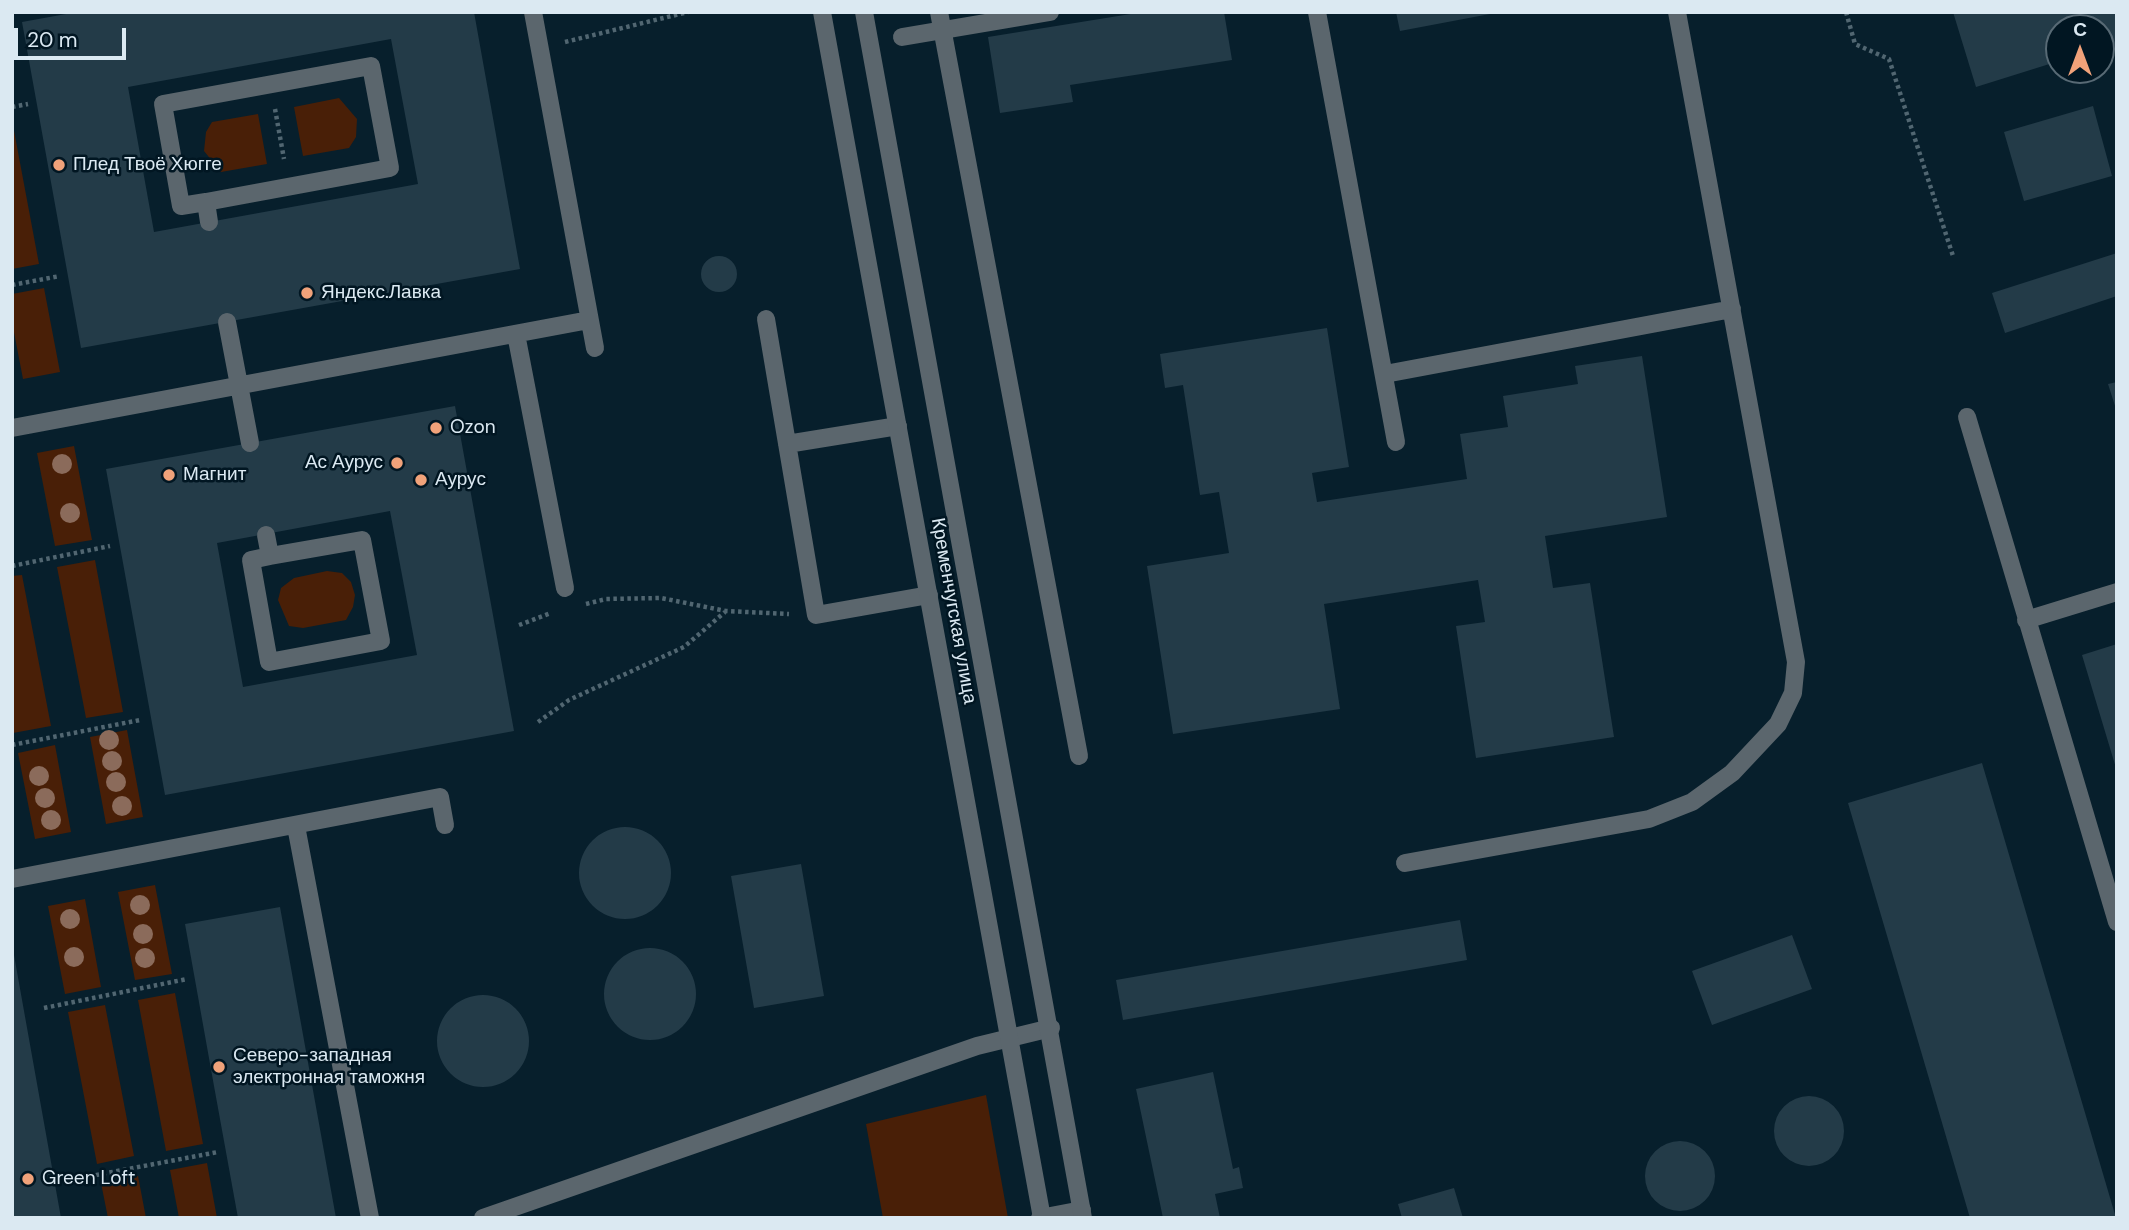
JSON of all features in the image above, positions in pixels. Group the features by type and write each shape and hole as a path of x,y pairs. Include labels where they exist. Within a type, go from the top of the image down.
{"street":[{"path":"533,12 595,348"},
{"name":"Кременчугская улица","path":"822,12 1010,1035 1041,1218"},
{"name":"Кременчугская улица","path":"864,12 1083,1214"},
{"path":"939,12 1079,756"},
{"path":"902,37 1050,12"},
{"path":"1317,12 1396,442"},
{"path":"1405,863 1649,819 1692,802 1732,774 1778,724 1793,693 1796,662 1677,12"},
{"path":"372,66 390,168 289,187 181,206 163,104 372,66"},
{"path":"206,202 209,222"},
{"path":"1385,374 1732,309"},
{"path":"766,319 816,615 929,595"},
{"path":"12,428 589,320"},
{"path":"227,322 250,443"},
{"path":"516,334 565,588"},
{"path":"1967,417 2117,922"},
{"path":"787,444 898,426"},
{"path":"266,535 270,556"},
{"path":"362,540 381,642 269,662 251,559 270,556 362,540"},
{"path":"2026,620 2117,592"},
{"path":"12,879 440,797 445,825"},
{"path":"296,826 370,1218"},
{"path":"483,1218 1010,1035 1051,1028"},
{"path":"1041,1218 1083,1214"}],"path":[{"path":"539,48 688,12"},
{"path":"1846,12 1855,44 1889,59 1953,256"},
{"path":"270,84 289,187"},
{"path":"12,107 28,104"},
{"path":"12,285 60,276"},
{"path":"12,566 110,546"},
{"path":"580,605 606,599 661,598 726,611 816,615"},
{"path":"519,625 554,611"},
{"path":"538,722 569,700 684,647 726,611"},
{"path":"12,745 140,720"},
{"path":"44,1008 187,979"},
{"path":"75,1179 218,1152"}],"shaded area":[{"path":"339,98 357,119 356,137 349,148 303,156 294,107"},
{"path":"258,114 267,164 221,172 204,151 206,132 212,122"},
{"path":"12,120 39,264 12,269"},
{"path":"44,288 60,372 23,379 12,322 12,294"},
{"path":"74,446 92,540 55,546 37,453"},
{"path":"95,560 123,712 86,718 57,567"},
{"path":"327,571 342,573 351,582 355,595 353,607 346,620 303,628 289,626 278,600 281,588 294,578"},
{"path":"22,575 51,726 13,733 12,576"},
{"path":"127,730 143,817 106,824 90,737"},
{"path":"55,745 71,832 35,839 18,753"},
{"path":"155,885 172,974 135,980 118,892"},
{"path":"85,899 101,987 65,994 48,906"},
{"path":"175,993 203,1144 166,1151 138,1000"},
{"path":"105,1005 134,1156 97,1164 68,1012"},
{"path":"986,1095 1008,1218 883,1218 866,1124"},
{"path":"207,1163 217,1218 179,1218 170,1170"},
{"path":"138,1176 146,1218 108,1218 101,1183"}],"building":[{"path":"77,12 474,12 520,269 81,348 22,22","holes":["391,39 418,184 154,232 128,87"]},
{"path":"1143,12 1224,12 1232,60 1070,85 1073,102 1000,113 988,37"},
{"path":"1396,12 1490,12 1490,14 1400,31"},
{"path":"1953,12 2117,12 2117,52 2115,14 2045,14 2045,65 1976,87"},
{"path":"2093,106 2112,176 2024,201 2004,132"},
{"path":"2117,253 2117,296 2005,333 1992,293"},
{"path":"719,256 732,261 737,274 732,287 719,292 706,287 701,274 706,261"},
{"path":"1327,328 1349,467 1312,473 1317,502 1467,479 1460,434 1508,427 1503,396 1578,384 1575,366 1642,356 1667,517 1545,536 1553,588 1590,583 1614,737 1476,758 1456,626 1485,622 1478,580 1324,604 1340,709 1173,734 1147,566 1229,553 1219,492 1200,495 1183,385 1165,388 1160,354"},
{"path":"2117,382 2117,409 2116,409 2108,384"},
{"path":"455,406 514,731 165,795 106,469","holes":["390,511 417,655 243,687 217,543"]},
{"path":"2117,644 2117,768 2116,768 2082,655"},
{"path":"1982,763 2116,1218 1970,1218 1848,803"},
{"path":"625,827 651,835 663,847 671,873 663,899 651,911 625,919 599,911 587,899 579,873 587,847 599,835"},
{"path":"801,864 824,996 754,1008 731,876"},
{"path":"280,907 336,1218 238,1218 214,1086 185,924"},
{"path":"1460,920 1467,960 1123,1020 1116,980"},
{"path":"1792,935 1812,989 1712,1025 1692,971"},
{"path":"650,948 676,956 688,968 696,994 688,1020 676,1032 650,1040 624,1032 612,1020 604,994 612,968 624,956"},
{"path":"14,955 61,1218 12,1218"},
{"path":"483,995 501,999 515,1009 525,1023 529,1041 525,1059 515,1073 501,1083 483,1087 465,1083 451,1073 441,1059 437,1041 441,1023 451,1009 465,999"},
{"path":"1213,1072 1233,1169 1239,1167 1243,1188 1215,1194 1220,1218 1163,1218 1136,1089"},
{"path":"1809,1096 1834,1106 1844,1131 1834,1156 1809,1166 1784,1156 1774,1131 1784,1106"},
{"path":"1680,1141 1705,1151 1715,1176 1705,1201 1680,1211 1655,1201 1645,1176 1655,1151"},
{"path":"1454,1188 1463,1218 1402,1218 1398,1204"}],"place":[{"name":"Плед Твоё Хюгге","path":"59,165"},
{"name":"Яндекс.Лавка","path":"307,293"},
{"name":"Ozon","path":"436,428"},
{"name":"Ас Аурус","path":"397,463"},
{"name":"Магнит","path":"169,475"},
{"name":"Аурус","path":"421,480"},
{"name":"Северо-западная электронная таможня","path":"219,1067"},
{"name":"Green Loft","path":"28,1179"}]}
